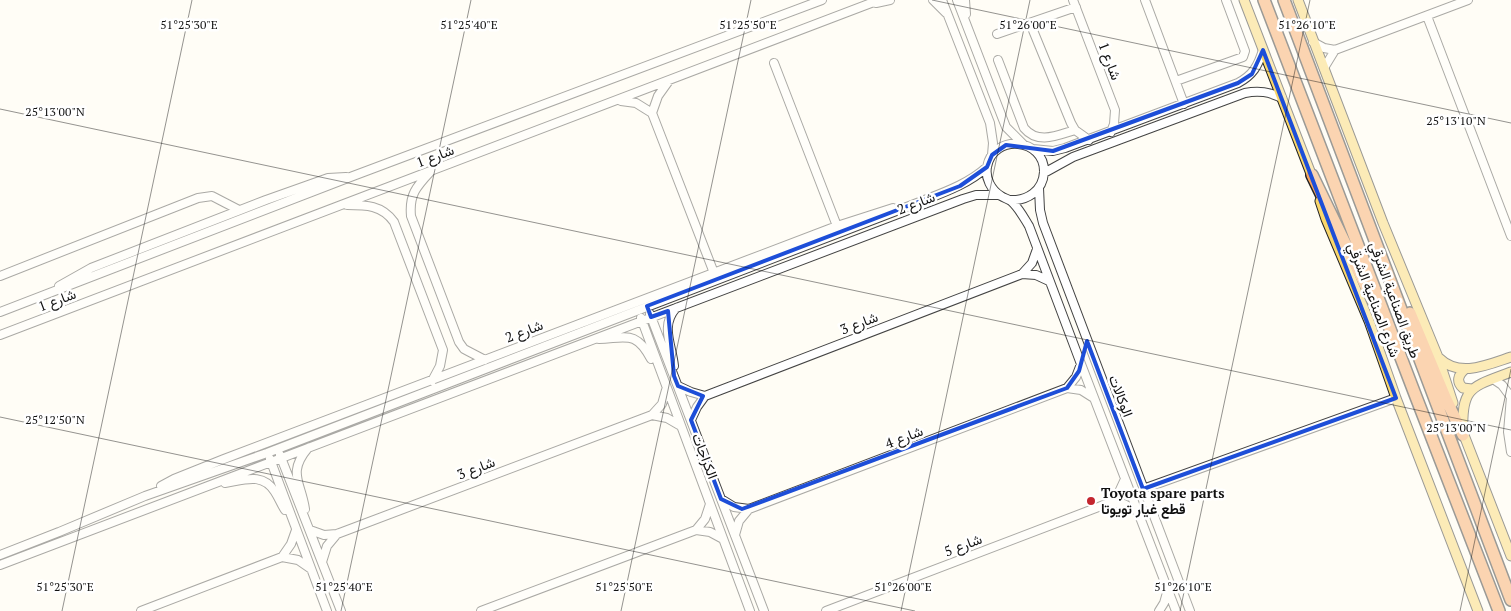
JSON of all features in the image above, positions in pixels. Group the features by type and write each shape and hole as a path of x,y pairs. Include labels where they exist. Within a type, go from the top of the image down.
{"highway":[{"name":"طريق الصناعية الشرقي","path":"1264,0 1365,261 1388,328 1499,611"},
{"name":"طريق الصناعية الشرقي","path":"1284,0 1511,600"},
{"path":"1312,175 1367,291 1388,328"},
{"path":"1379,254 1406,305 1463,435"}],"main road":[{"name":"شارع الصناعية الشرقي","path":"1244,0 1312,175 1326,219 1369,321 1396,398 1478,611"},
{"path":"1298,0 1383,223 1438,357 1463,435 1511,556"},
{"path":"1438,357 1451,366 1465,370 1511,357"},
{"path":"1465,370 1461,373 1459,381 1464,388 1472,389"},
{"path":"1463,435 1463,406 1466,397 1472,389 1511,372"}],"street":[{"name":"شارع 1","path":"0,312 353,176 822,0"},
{"name":"شارع 1","path":"0,335 879,0"},
{"path":"864,6 890,0"},
{"path":"933,0 948,16"},
{"path":"942,0 990,123 993,143 992,155 987,167 989,183 999,195 1010,200 1026,198 1039,188 1044,173 1041,159 1032,148"},
{"path":"957,0 1006,127 1024,144 1032,148 1053,151 1089,140 1246,79 1257,68 1263,50"},
{"path":"965,0 967,24"},
{"path":"1145,0 1184,104"},
{"path":"1176,81 1243,56 1245,51 1226,0"},
{"path":"1313,42 1324,48 1335,50 1468,0"},
{"name":"شارع 1","path":"1074,3 1115,110 1114,124 1111,132"},
{"path":"997,34 1030,23 1074,3"},
{"path":"1427,16 1511,236"},
{"path":"1030,23 1071,123 1075,130 1089,140"},
{"path":"1324,68 1335,50"},
{"path":"998,60 1024,128 1033,136 1045,138 1075,130"},
{"path":"774,63 837,226"},
{"path":"652,113 658,96 668,82"},
{"path":"1044,173 1073,157 1245,93 1256,90 1282,98"},
{"path":"993,97 1009,91"},
{"path":"617,100 636,103 652,113 714,272"},
{"path":"992,155 1006,145 1024,144"},
{"name":"شارع 2","path":"0,555 145,496 268,453 917,204 971,181 987,167"},
{"path":"431,171 414,190 410,205 411,216 460,342 464,349 485,360"},
{"path":"42,296 92,268 239,210 328,178 353,176"},
{"name":"الوكالات","path":"1039,188 1040,210 1043,223 1190,611"},
{"name":"شارع 2","path":"0,565 963,199 976,195 999,195"},
{"path":"0,276 198,198 212,196 239,210"},
{"name":"الوكالات","path":"1010,200 1029,226 1080,364 1176,611"},
{"name":"شارع 2","path":"145,496 174,478 714,272 837,226 893,208 917,204"},
{"path":"340,205 373,206 382,209 394,222 443,350 440,366 432,381"},
{"path":"1022,274 1032,263 1037,248"},
{"path":"1022,274 1036,275 1049,281"},
{"name":"شارع 3","path":"705,396 1022,274"},
{"name":"الكراجات","path":"647,306 764,611"},
{"name":"الكراجات","path":"674,376 674,364 667,331 670,316 677,307"},
{"name":"الكراجات","path":"637,310 750,611"},
{"name":"شارع 2","path":"592,339 625,336 638,340 646,349 659,371"},
{"path":"1067,388 1076,378 1080,364"},
{"path":"1493,379 1502,385 1511,397 1508,432 1511,452"},
{"path":"678,386 705,396 691,420"},
{"path":"1067,388 1081,390 1093,398"},
{"name":"شارع 4","path":"750,509 1067,388"},
{"path":"652,415 662,404 666,390"},
{"path":"1143,489 1396,398"},
{"path":"652,415 666,418 679,425"},
{"name":"شارع 3","path":"310,530 324,535 337,534 652,415"},
{"path":"306,521 303,499 296,473 299,460 309,447"},
{"path":"277,449 341,611"},
{"path":"268,453 327,611"},
{"name":"شارع 2","path":"213,484 251,478 262,480 271,487 292,519"},
{"path":"1109,503 1119,492 1125,479"},
{"path":"721,499 734,507 750,509"},
{"path":"1109,503 1124,504 1137,511"},
{"name":"شارع 5","path":"826,611 1109,503"},
{"path":"696,530 710,504"},
{"path":"735,535 739,521 750,509"},
{"path":"282,557 291,544 296,530"},
{"path":"481,611 696,530 710,532 723,539"},
{"path":"322,562 327,546 337,534"},
{"path":"141,611 282,557 298,560 311,569"},
{"path":"1159,611 1164,603 1168,588"}],"highlighted area":[{"path":"1263,50 1396,398 1143,489 1087,341 1079,371 1067,388 742,509 721,499 691,420 703,396 678,386 674,376 668,311 651,317 647,306 960,186 987,167 992,155 1006,145 1053,151 1238,83 1252,74"}],"place":[{"name":"Toyota spare parts قطع غيار تويوتا","path":"1091,501"}]}
